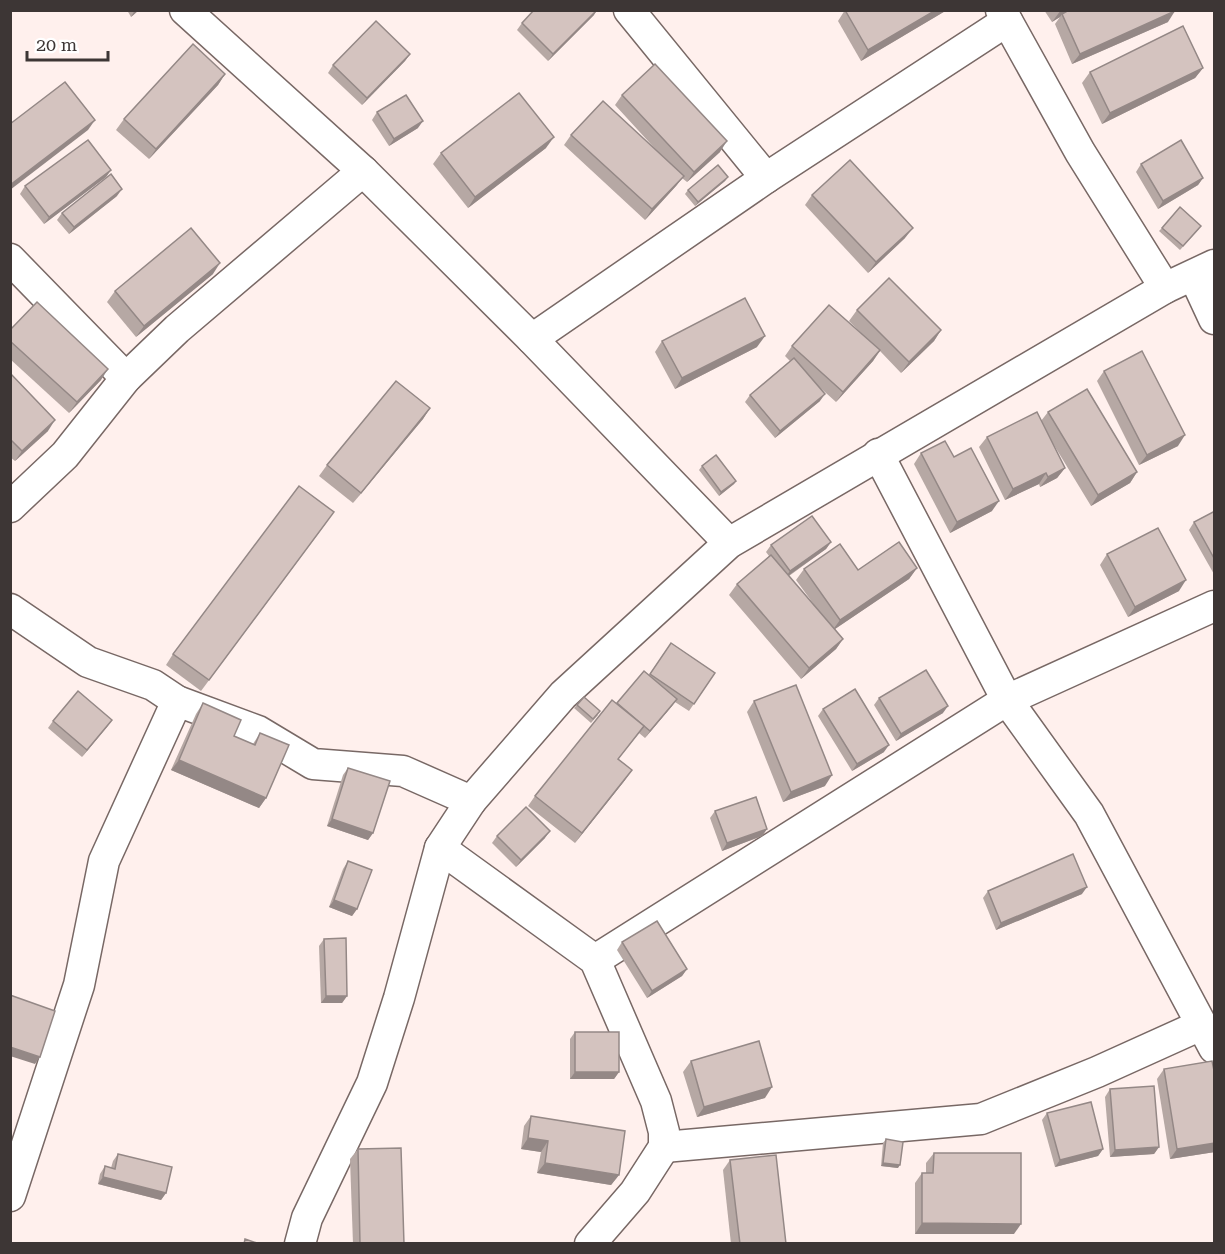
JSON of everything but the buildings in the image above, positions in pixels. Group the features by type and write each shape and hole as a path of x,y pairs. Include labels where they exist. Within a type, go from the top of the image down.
{"street":[{"path":"185,10 363,171 532,339 729,543"},
{"path":"629,10 766,178"},
{"path":"532,339 1004,16 1080,152 1165,288"},
{"path":"10,507 65,455 126,378 177,329 363,171"},
{"path":"10,259 126,378"},
{"path":"308,1235 372,1083 399,998 440,848 471,801 563,695 729,543 1165,288 1204,270 1215,319"},
{"path":"664,1147 981,1119 1097,1072 1208,1036 1089,814 1007,700 878,454"},
{"path":"595,960 1007,700 1215,606"},
{"path":"10,609 88,662 153,685 177,701 258,732 313,764 403,771 471,801"},
{"path":"10,1196 79,985 104,861 177,701"},
{"path":"440,848 595,960 656,1101 664,1132 664,1147 635,1192 590,1244"}]}
